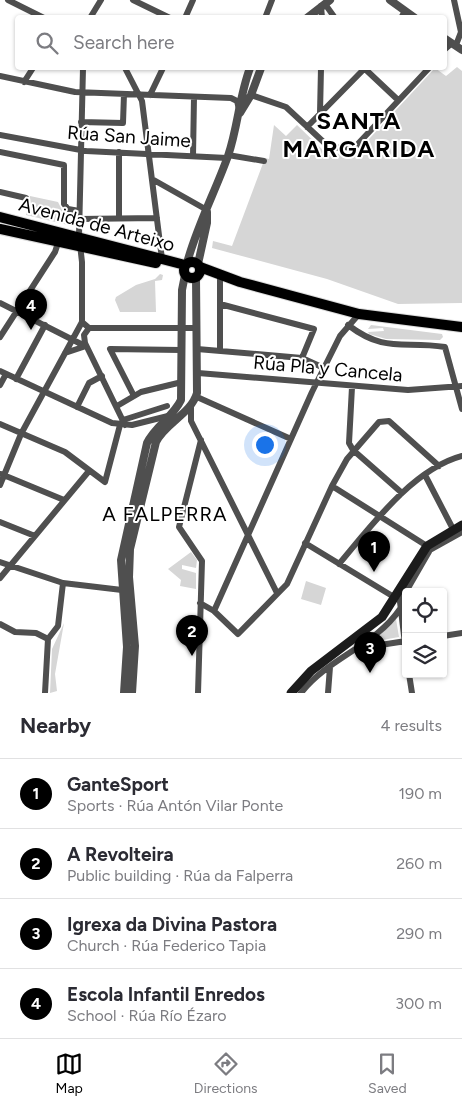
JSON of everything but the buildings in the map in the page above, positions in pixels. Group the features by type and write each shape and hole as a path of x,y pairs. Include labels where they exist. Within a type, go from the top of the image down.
{"main road":[{"name":"Avenida de Arteixo","path":"0,217 78,236 162,259 220,278 240,282"},
{"name":"Avenida de Arteixo","path":"0,229 80,248 192,269 359,314 462,327"},
{"path":"292,693 311,670 376,623 427,546 458,531 462,525"}],"street":[{"path":"8,0 23,3 40,15"},
{"path":"92,15 101,0"},
{"path":"133,0 159,15"},
{"path":"186,15 193,0"},
{"path":"266,15 272,0"},
{"path":"454,0 460,32 457,46"},
{"path":"392,1 403,14"},
{"path":"311,15 327,2"},
{"path":"323,15 327,2"},
{"path":"327,2 334,15"},
{"path":"24,82 32,70"},
{"path":"0,485 2,474 22,434 82,322 78,236 83,70"},
{"path":"126,70 140,95 162,259"},
{"path":"150,95 162,70"},
{"path":"124,693 127,647 122,590 122,547 142,459 150,437 180,403 182,393 182,290 192,269 207,223 207,210 227,157 239,115 241,94 249,70"},
{"path":"239,115 251,95 260,70"},
{"path":"320,113 321,70"},
{"path":"307,127 362,70"},
{"path":"366,70 398,100"},
{"path":"251,95 286,107 330,148 355,146 427,70"},
{"path":"0,76 82,92 231,98 236,98 241,94"},
{"path":"81,122 123,123 124,94"},
{"path":"193,156 194,97"},
{"path":"231,98 236,101 239,115"},
{"name":"Rúa San Jaime","path":"0,135 80,150 227,157 264,162"},
{"path":"0,152 64,165 64,204 68,209 79,211"},
{"path":"119,152 119,218"},
{"path":"152,179 207,210"},
{"path":"0,192 26,198"},
{"path":"79,219 157,218"},
{"path":"0,337 2,329 55,252 58,243"},
{"path":"192,269 197,328 198,373 195,400 190,413 191,420 277,594"},
{"path":"220,278 220,351"},
{"path":"0,303 86,346"},
{"path":"220,304 314,329 302,358"},
{"path":"214,611 324,368 340,336 359,314"},
{"path":"82,322 89,328 197,328"},
{"path":"16,379 45,324"},
{"path":"348,325 365,338 385,345 444,346 447,348 459,387 462,409"},
{"path":"0,424 65,452 105,482 123,423 117,406 86,346 84,335 89,328"},
{"path":"65,353 86,346"},
{"path":"134,396 110,349 182,350"},
{"path":"197,349 302,358 324,368"},
{"path":"0,385 3,372 77,407 123,423 148,422 168,416"},
{"name":"Rúa Pla y Cancela","path":"198,373 352,387 408,390 459,387"},
{"path":"77,407 89,383 102,376"},
{"path":"117,406 134,396 182,382"},
{"path":"352,387 348,443 353,450 402,493"},
{"path":"182,393 186,400 195,400 291,439"},
{"path":"132,693 135,646 129,577 130,549 156,442 195,400"},
{"path":"123,423 167,406"},
{"path":"177,418 185,416 191,420"},
{"path":"200,603 214,611 238,634 287,584 332,486 353,450 379,422 389,421 439,466"},
{"path":"198,693 202,561 179,527 201,440"},
{"path":"339,564 409,486 439,466 462,456"},
{"path":"0,578 89,471"},
{"path":"2,474 64,500"},
{"path":"404,633 400,602 408,586 430,550 458,531 425,475"},
{"path":"332,486 427,546"},
{"path":"0,522 35,536"},
{"path":"305,543 394,597"},
{"path":"0,562 62,583 122,590"},
{"path":"45,693 48,639 58,626 62,583"},
{"path":"301,693 311,681 358,649 386,626 400,608"},
{"path":"0,624 15,632 36,633 48,639"},
{"path":"447,635 462,633"},
{"path":"358,649 402,642"},
{"path":"328,693 330,667"},
{"path":"410,678 412,693"}],"shaded area":[{"path":"457,67 462,71 462,303 398,304 327,279 212,248 213,241 232,246 265,158 269,159 274,125 286,136 297,125 327,154 356,153 433,70 438,70 446,76"},
{"path":"30,196 58,202 62,210 70,215 68,225 26,215"},
{"path":"160,274 163,275 162,280 155,281 156,312 120,312 115,300 116,297 136,285 155,279"},
{"path":"371,325 442,334 443,337 440,340 386,339 369,334 368,332 384,331 383,328 368,329"},
{"path":"191,552 197,560 196,568 182,565 182,569 196,573 196,589 180,586 181,580 168,569"},
{"path":"306,581 326,588 321,605 301,599"},
{"path":"396,619 399,637 377,641 376,639"},
{"path":"64,623 55,674 57,691 50,693 52,649"}],"place":[{"name":"Escola Infantil Enredos","path":"31,330"},
{"name":"GanteSport","path":"374,572"},
{"name":"A Revolteira","path":"192,656"},
{"name":"Igrexa da Divina Pastora","path":"370,673"}],"district":[{"name":"SANTA MARGARIDA","path":"359,135"},
{"name":"A FALPERRA","path":"165,514"}]}
